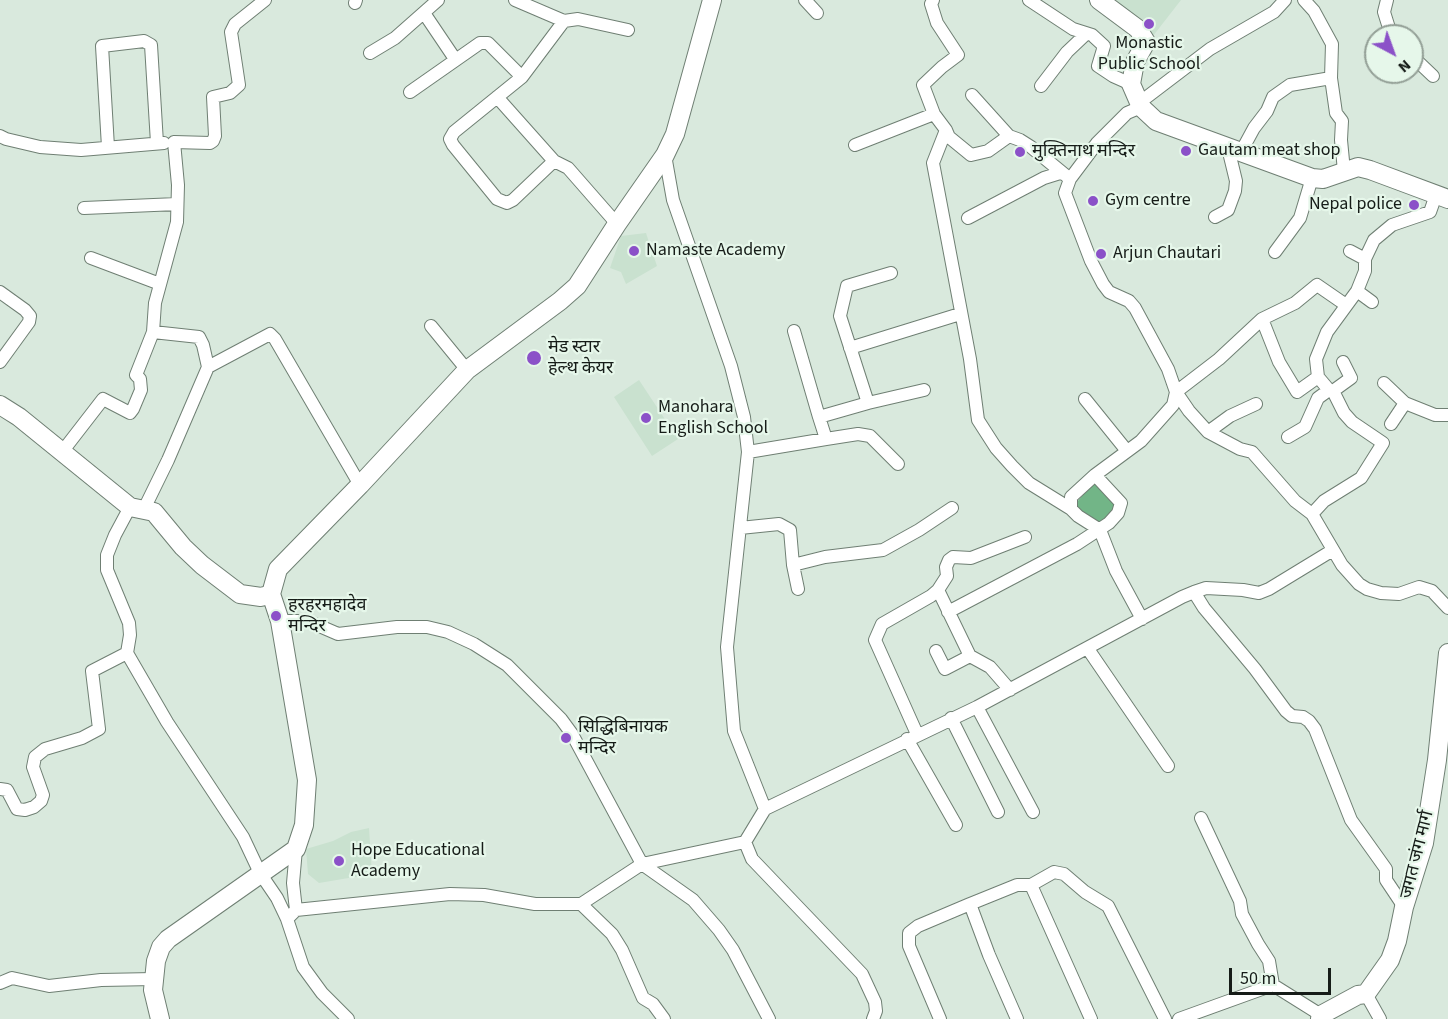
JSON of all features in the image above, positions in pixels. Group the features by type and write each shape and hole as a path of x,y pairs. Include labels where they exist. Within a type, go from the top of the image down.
{"main road":[{"path":"160,1019 153,990 156,961 161,947 168,939 296,849 304,825 307,780 280,621 271,594 278,569 467,370 577,286 665,155 675,134 712,0"},
{"path":"1099,0 1138,29 1146,42 1135,62 1131,84 1140,105 1156,121 1312,178 1323,179 1358,167 1442,197"},
{"path":"0,405 19,417 137,508 154,512 183,547 202,565 240,594 261,597 271,594"},
{"name":"जगत जंग मार्ग","path":"1366,994 1390,960 1424,843 1437,760 1448,653"},
{"path":"1321,1017 1358,995 1366,994"}],"street":[{"path":"0,136 40,147 81,150 174,142 210,143 215,136 213,97 230,93 239,85 231,32 235,24 265,0"},
{"path":"370,52 394,38 438,0"},
{"path":"515,0 564,21 578,19 628,30"},
{"path":"805,0 817,13"},
{"path":"933,0 931,3 937,23 958,55 923,85 934,114 949,137 970,155 988,151 1008,136"},
{"path":"1029,0 1073,29 1092,35 1104,46 1098,66 1131,84"},
{"path":"968,218 1044,178 1065,176 1127,113 1210,49 1274,12 1285,0"},
{"path":"1305,0 1314,11 1332,44 1331,78 1336,113 1342,121 1344,171"},
{"path":"1387,0 1384,12 1388,24"},
{"path":"424,13 455,59"},
{"path":"554,161 507,203 497,199 453,146 450,139 454,132 522,77 564,21"},
{"path":"1041,86 1067,52 1086,34"},
{"path":"108,147 102,46 144,41 151,45 158,143"},
{"path":"410,92 480,43 488,43 522,77"},
{"path":"1424,68 1432,76"},
{"path":"1215,217 1228,210 1235,191 1234,150 1267,111 1273,97 1290,85 1331,78"},
{"path":"972,95 1008,136 1020,140 1065,176"},
{"path":"497,97 554,161 568,168 617,224"},
{"path":"855,145 934,114"},
{"path":"946,130 933,164 970,359 978,420 996,448 1029,483 1071,508 1078,516 1100,530 1116,571 1142,618"},
{"path":"62,452 103,399 130,413 141,390 140,379 136,375 153,332 155,303 177,222 178,185 174,142"},
{"path":"665,155 673,200 740,393 748,452 727,647 734,731 765,809"},
{"path":"1065,176 1065,193 1091,261 1103,284 1109,292 1129,302 1135,308 1168,369 1176,392 1189,411 1208,432 1240,449 1252,452 1295,501 1312,514 1342,565 1359,584 1381,593 1399,594 1419,587 1432,591 1448,608"},
{"path":"1275,252 1300,218 1312,178"},
{"path":"1312,514 1324,501 1361,478 1383,443 1352,422 1331,390 1318,377 1316,359 1327,332 1357,291 1365,271 1365,259 1374,240 1392,225 1430,212 1442,197"},
{"path":"84,208 177,204"},
{"path":"1350,251 1365,259"},
{"path":"91,258 160,284"},
{"path":"868,402 840,315 847,286 891,273"},
{"path":"1071,508 1071,497 1141,441 1173,405 1176,392 1219,359 1262,319 1295,303 1317,285 1346,305"},
{"path":"1357,291 1372,302"},
{"path":"0,292 26,310 30,316 29,322 0,362"},
{"path":"850,348 960,314"},
{"path":"1262,319 1279,362 1297,392 1318,377"},
{"path":"431,326 467,370"},
{"path":"794,331 826,440"},
{"path":"153,332 199,337 208,367 168,460 137,508 115,535 107,555 107,570 129,623 130,635 126,653 173,731 243,837 260,873 277,898 287,919 303,967 321,993 348,1019"},
{"path":"208,367 270,334 360,485"},
{"path":"1288,437 1305,427 1318,398 1351,378 1343,362"},
{"path":"1384,383 1406,404 1435,415 1448,415"},
{"path":"819,417 868,402 924,390"},
{"path":"1084,399 1127,451"},
{"path":"1208,432 1230,416 1256,404"},
{"path":"1391,424 1406,404"},
{"path":"748,452 858,434 870,436 898,464"},
{"path":"948,612 1004,584 1100,530 1118,513 1121,503 1095,476"},
{"path":"793,565 825,557 883,550 952,508"},
{"path":"740,528 779,524 790,530 798,589"},
{"path":"956,825 912,736 875,640 882,624 938,590 947,576 946,567 949,560 953,557 971,558 1025,537"},
{"path":"287,919 296,910 450,894 484,895 535,904 581,904 642,864 745,842 765,809 912,736 977,707 1194,592 1206,588 1259,593 1333,549"},
{"path":"938,590 970,656 990,667 1010,690"},
{"path":"1194,592 1204,608 1255,669 1286,711 1292,716 1303,717 1315,729 1351,820 1386,869 1386,880 1404,907"},
{"path":"280,621 308,621 338,634 397,627 428,627 448,632 474,644 507,665 561,718 573,734 642,864 693,900 719,930 733,950 769,1019"},
{"path":"1088,649 1168,766"},
{"path":"936,651 945,669 970,656"},
{"path":"0,789 8,790 17,808 25,810 41,801 43,795 33,767 35,757 45,749 82,738 99,729 92,670 126,653"},
{"path":"977,707 1033,812"},
{"path":"951,718 998,812"},
{"path":"1201,818 1240,901 1242,914 1269,960 1273,985 1321,1017"},
{"path":"745,842 752,860 862,974 875,1002 876,1011 873,1019"},
{"path":"296,849 293,884 296,910"},
{"path":"940,1019 909,946 909,933 918,926 970,904 1017,885 1031,885 1054,872 1064,874 1085,892 1108,906 1165,1019"},
{"path":"1031,885 1091,1019"},
{"path":"581,904 612,934 622,950 643,998 653,1004 664,1019"},
{"path":"970,904 1017,1019"},
{"path":"0,983 12,978 49,986 101,980 154,979"},
{"path":"1179,1019 1273,985"},
{"path":"1366,994 1380,1019"}],"shaded area":[{"name":"Monastic Public School","path":"1114,0 1181,0 1153,36 1121,12"},
{"name":"Namaste Academy","path":"646,233 657,266 626,284 621,272 610,268 621,236"},
{"name":"Manohara English School","path":"639,380 678,439 652,456 614,397"},
{"path":"1097,483 1117,503 1115,511 1101,524 1094,522 1077,507 1076,503 1089,488"},
{"name":"Hope Educational Academy","path":"369,828 372,874 319,883 308,874 306,849 333,841 351,832"}],"place":[{"name":"Monastic Public School","path":"1149,24"},
{"name":"Gautam meat shop","path":"1186,151"},
{"name":"मुक्तिनाथ मन्दिर","path":"1020,152"},
{"name":"Gym centre","path":"1093,201"},
{"name":"Nepal police","path":"1414,205"},
{"name":"Namaste Academy","path":"634,251"},
{"name":"Arjun Chautari","path":"1101,254"},
{"name":"मेड स्टार हेल्थ केयर","path":"534,358"},
{"name":"Manohara English School","path":"646,418"},
{"name":"हरहरमहादेव मन्दिर","path":"276,616"},
{"name":"सिद्धिबिनायक मन्दिर","path":"566,738"},
{"name":"Hope Educational Academy","path":"339,861"}]}
